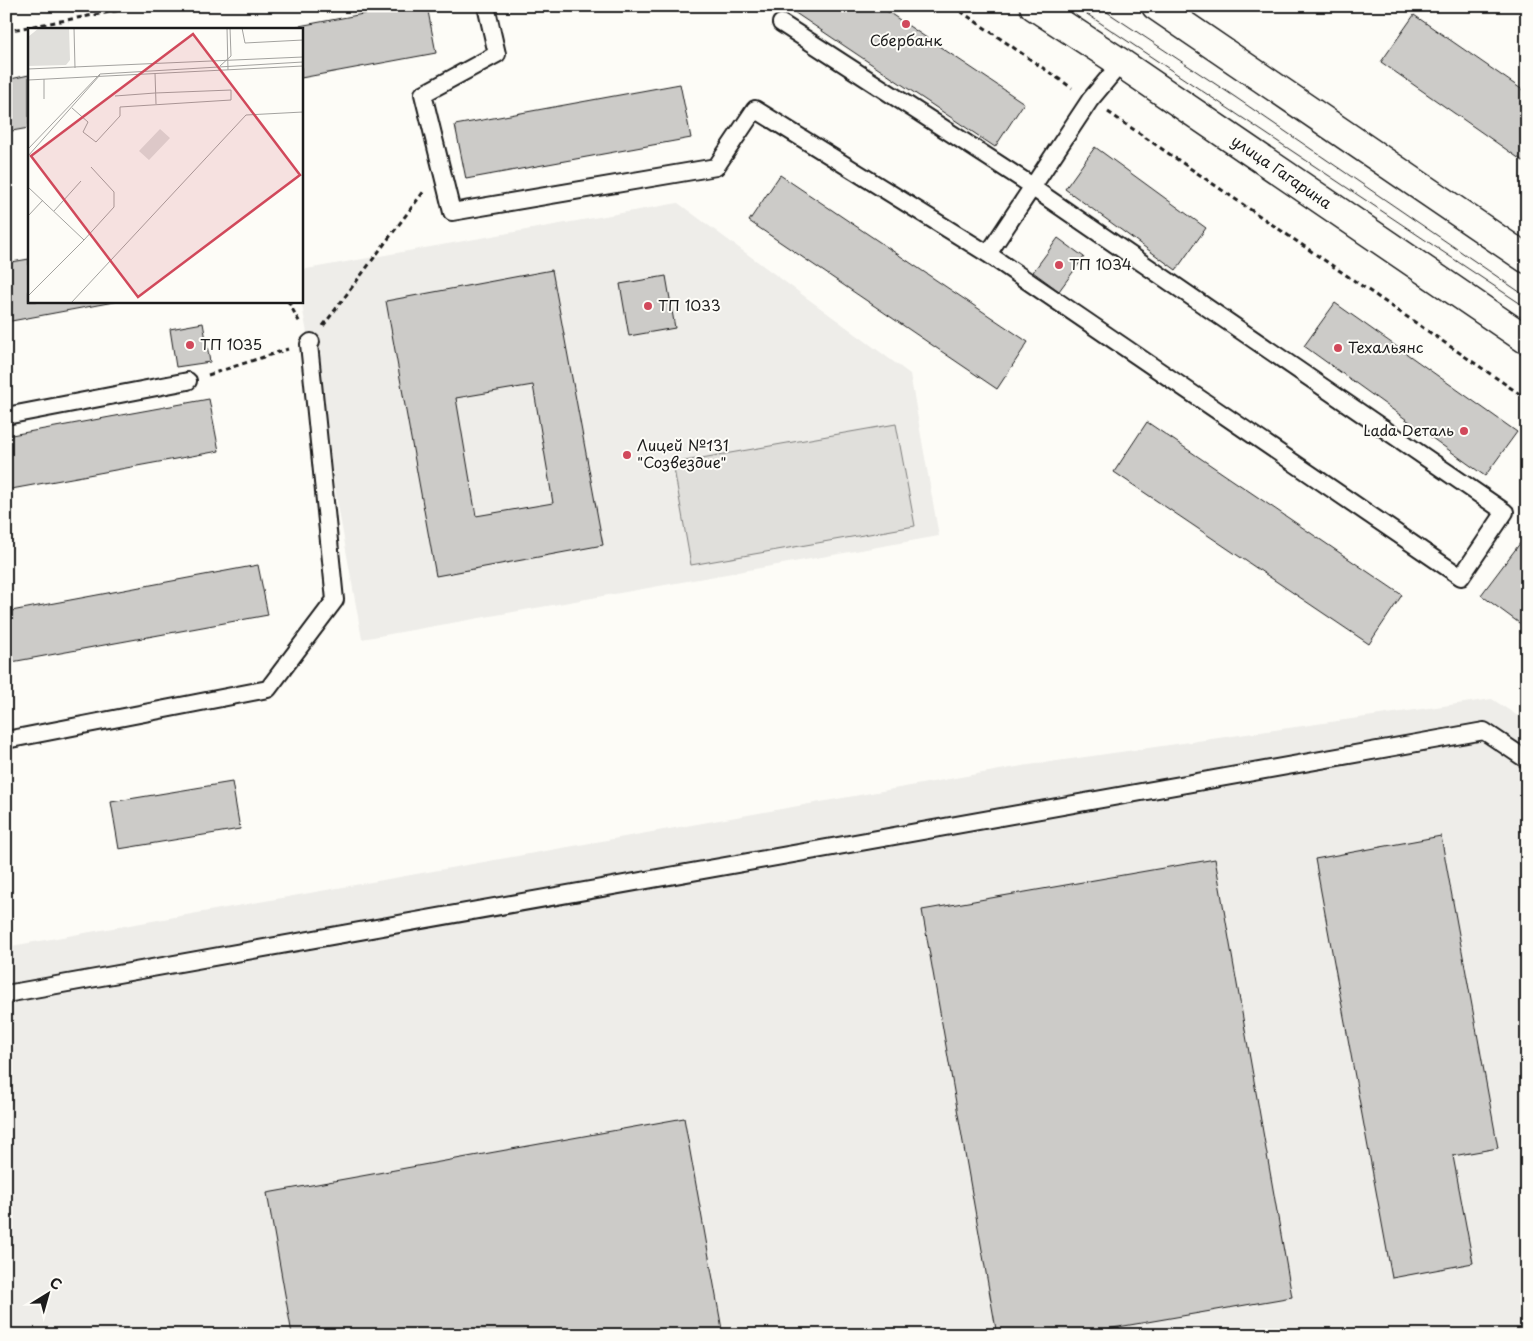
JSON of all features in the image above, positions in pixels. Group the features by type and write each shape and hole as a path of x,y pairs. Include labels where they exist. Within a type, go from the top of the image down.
{"main road":[{"name":"улица Гагарина","path":"1034,6 1121,63 1527,340"},
{"path":"1156,6 1527,259"}],"lane":[{"path":"486,6 497,54 423,94 452,212 716,167 755,109 988,254 1461,577 1505,512 1033,188 781,23"},
{"path":"988,254 1090,100 1121,63"},
{"path":"6,740 268,689 335,600 310,342"},
{"path":"6,416 188,381"},
{"path":"6,994 1484,731 1527,760"}],"path":[{"path":"6,31 143,6"},
{"path":"953,6 1527,399"},
{"path":"188,381 310,342 441,169"},
{"path":"289,302 310,342"}],"shaded area":[{"name":"Лицей №131 \"Созвездие\"","path":"678,203 910,374 939,536 362,639 301,302 302,270"},
{"path":"896,424 915,526 691,565 673,463"},
{"path":"1492,699 1527,722 1527,1335 6,1335 6,947 1022,766"}],"building":[{"path":"406,6 427,6 436,53 302,78 302,28 288,28"},
{"path":"785,6 879,6 1024,103 995,147"},
{"path":"1414,15 1527,93 1527,164 1381,62"},
{"path":"28,75 28,128 6,132 6,80"},
{"path":"680,84 691,138 466,179 455,125"},
{"path":"1095,147 1206,228 1176,270 1065,189"},
{"path":"780,175 1028,342 997,389 749,221"},
{"name":"ТП 1034","path":"1058,238 1084,257 1059,291 1033,272"},
{"path":"28,259 28,302 114,302 6,322 6,263"},
{"path":"552,270 603,545 436,576 386,301","holes":["533,385 553,503 476,516 456,398"]},
{"name":"ТП 1033","path":"666,276 675,328 629,336 620,284"},
{"path":"1335,303 1517,432 1485,476 1304,346"},
{"name":"ТП 1035","path":"203,323 210,362 176,367 170,329"},
{"path":"209,399 219,451 6,490 6,436"},
{"path":"1147,422 1402,595 1369,644 1114,472"},
{"path":"1527,534 1527,627 1526,628 1481,595"},
{"path":"258,565 268,615 6,663 6,612"},
{"path":"232,782 240,829 119,849 111,802"},
{"path":"1441,836 1498,1148 1453,1156 1473,1263 1392,1278 1315,859"},
{"path":"1215,859 1292,1297 1072,1335 997,1335 922,910"},
{"path":"684,1118 723,1335 286,1335 292,1334 267,1193"}],"tram line":[{"path":"1075,6 1527,308"},
{"path":"1098,6 1235,97 1527,297"}],"place":[{"name":"Сбербанк","path":"906,24"},
{"name":"ТП 1034","path":"1059,265"},
{"name":"ТП 1033","path":"648,306"},
{"name":"ТП 1035","path":"190,345"},
{"name":"Техальянс","path":"1338,348"},
{"name":"Lada Dеталь","path":"1464,431"},
{"name":"Лицей №131 \"Созвездие\"","path":"627,455"}]}
